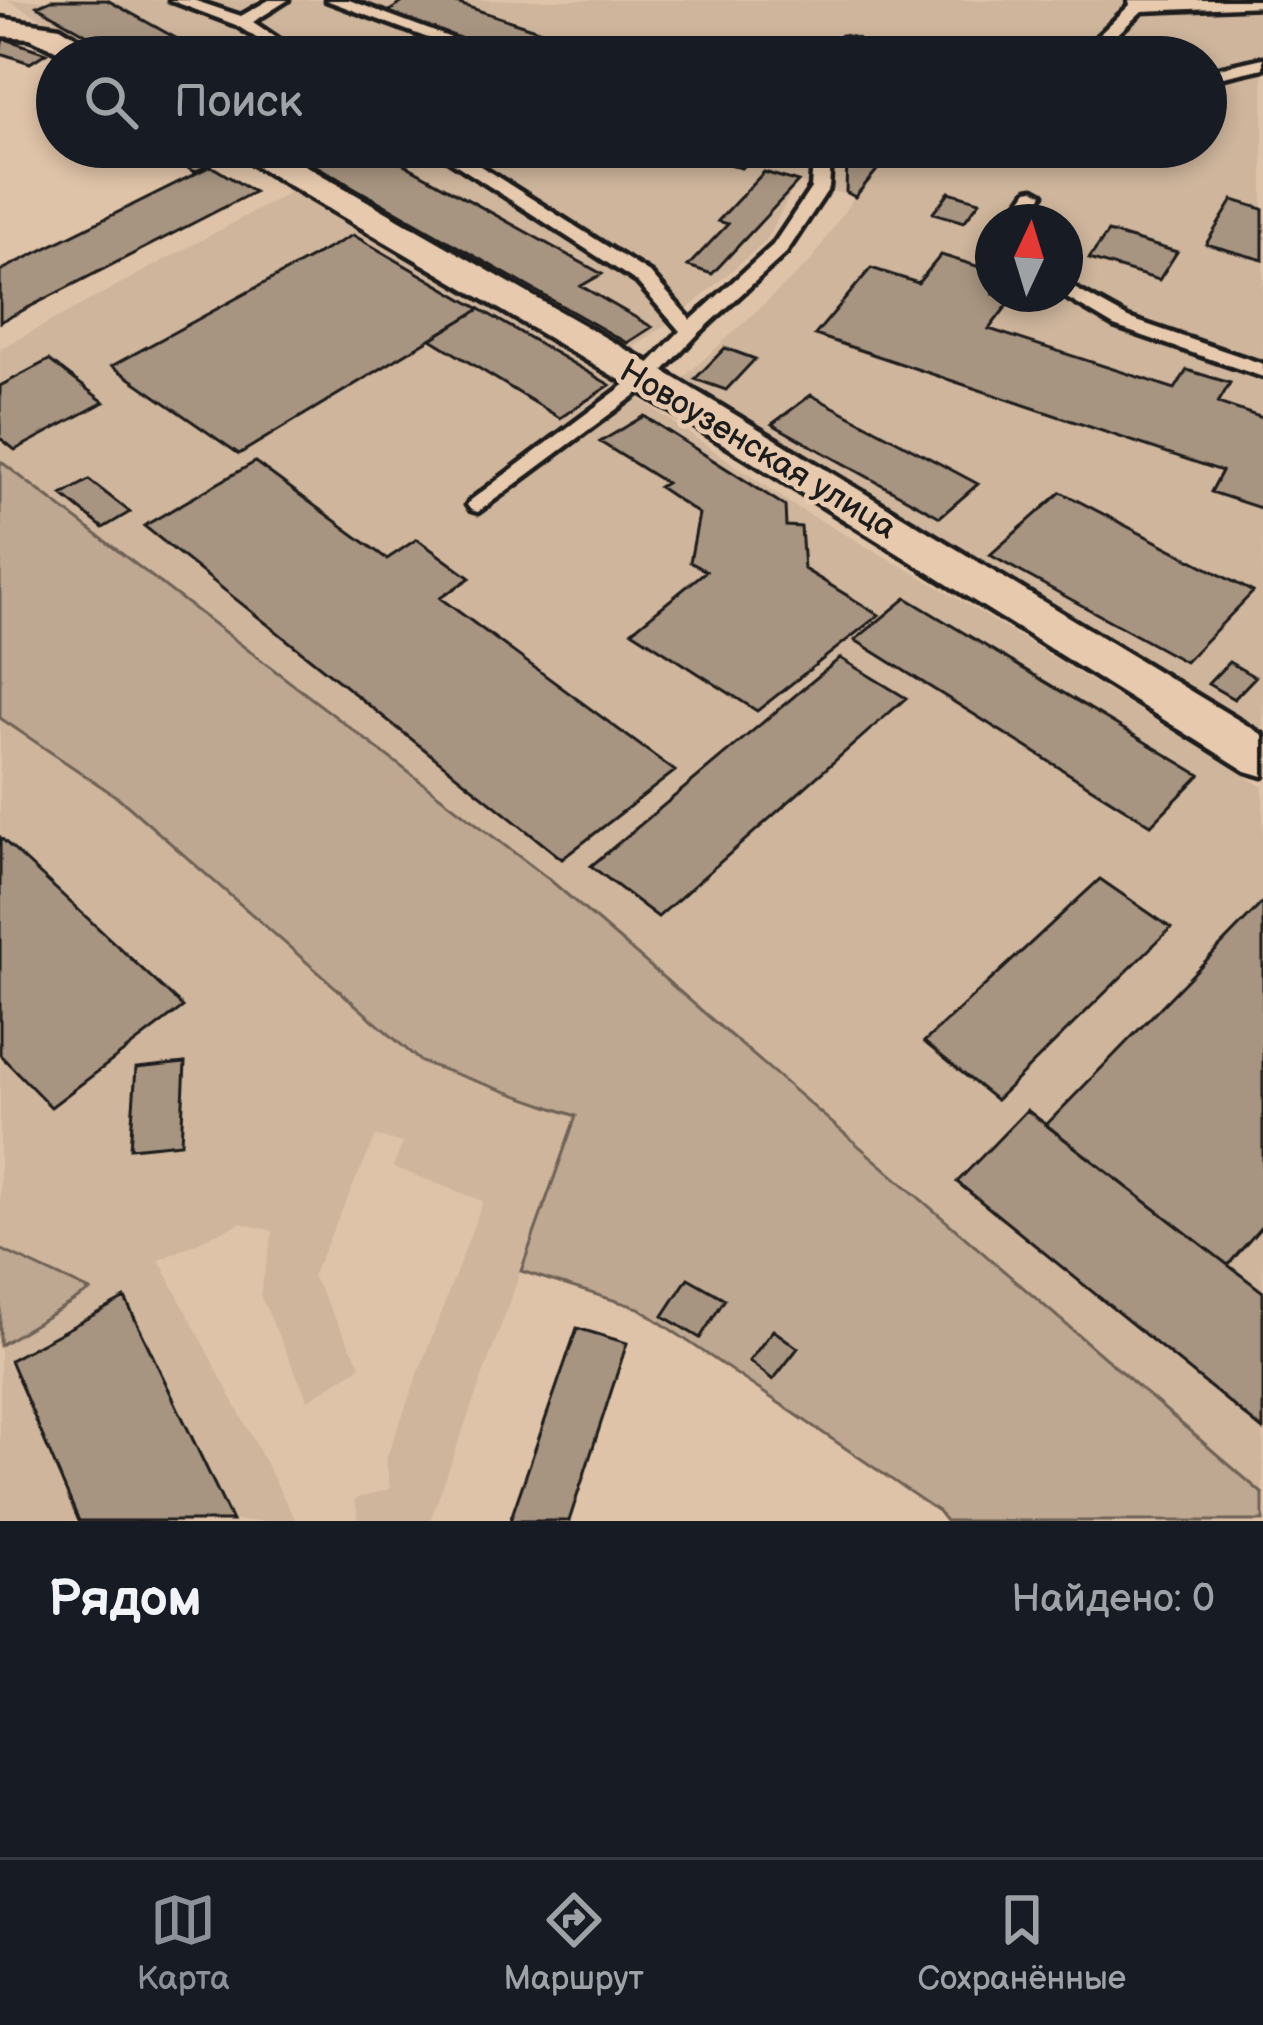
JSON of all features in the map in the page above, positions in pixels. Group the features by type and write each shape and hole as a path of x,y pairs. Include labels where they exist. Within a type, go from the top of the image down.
{"street":[{"path":"0,27 25,25 57,36"},
{"name":"Новоузенская улица","path":"284,168 646,378 1259,748"}],"lane":[{"path":"178,0 242,22 264,36"},
{"path":"242,22 280,0"},
{"path":"334,0 435,36"},
{"path":"1105,36 1137,3 1260,4"},
{"path":"1227,71 1263,63"},
{"path":"471,168 644,278 690,331"},
{"path":"478,506 646,378 780,249 820,188 821,168"},
{"path":"1027,204 1034,194"},
{"path":"1083,300 1121,322 1263,371"}],"shaded area":[{"path":"7,0 1263,0 1263,732 680,381 811,261 854,197 797,182 765,242 684,312 629,351 307,168 1227,168 1227,36 74,36"},
{"path":"292,191 618,384 794,506 927,580 1263,787 1263,1494 550,880 0,461 0,349"},
{"path":"0,461 550,880 1263,1494 1263,1521 946,1521 938,1511 639,1308 521,1271 576,1116 421,1062 120,799 0,718"},
{"path":"0,718 120,799 421,1062 577,1116 430,1521 359,1521 355,1499 390,1489 386,1459 483,1201 393,1167 403,1143 376,1136 312,1276 361,1366 308,1400 260,1295 273,1231 240,1223 159,1260 296,1521 0,1521"},
{"path":"0,1249 90,1291 0,1345"}],"building":[{"path":"51,0 107,0 172,36 89,36 37,6"},
{"path":"406,0 447,0 556,36 450,36 385,14"},
{"path":"3,38 36,50 36,59 30,63 0,53"},
{"path":"207,168 254,192 0,322 0,271"},
{"path":"320,168 411,168 602,274 581,286 652,327 627,343"},
{"path":"847,168 879,168 855,197 846,192"},
{"path":"764,172 798,182 712,274 688,266 728,224 718,221"},
{"path":"949,192 980,201 964,222 933,213"},
{"path":"1233,200 1263,209 1263,260 1206,244"},
{"path":"1108,232 1177,252 1159,280 1089,259"},
{"path":"353,235 480,309 239,454 112,366"},
{"path":"941,255 975,265 975,312 1002,312 989,329 1175,389 1187,370 1230,383 1218,403 1263,418 1263,509 1211,492 1222,471 815,335 871,268 918,283"},
{"path":"480,309 610,385 560,418 431,339"},
{"path":"725,348 755,359 726,390 695,379"},
{"path":"49,360 104,402 15,450 0,438 0,386"},
{"path":"811,395 978,484 940,517 772,424"},
{"path":"644,416 785,506 786,526 801,527 804,569 879,615 757,711 632,631 706,571 690,562 699,514 659,487 666,483 600,442"},
{"path":"255,462 387,559 417,539 470,578 440,598 675,771 562,859 144,526"},
{"path":"89,480 130,512 103,528 62,495"},
{"path":"1061,492 1253,592 1185,662 990,555"},
{"path":"906,598 1200,775 1151,825 855,640"},
{"path":"840,658 906,698 658,917 591,866"},
{"path":"1229,662 1255,677 1234,699 1208,684"},
{"path":"0,837 183,1007 51,1107 0,1055"},
{"path":"1100,879 1171,928 996,1100 924,1042"},
{"path":"1263,902 1263,1225 1228,1265 1046,1125"},
{"path":"185,1063 181,1143 130,1148 136,1068"},
{"path":"1027,1110 1263,1292 1263,1430 957,1182"},
{"path":"688,1278 725,1299 700,1338 663,1316"},
{"path":"125,1298 232,1521 79,1521 10,1360"},
{"path":"577,1328 627,1343 569,1521 510,1521"},
{"path":"773,1330 798,1348 773,1380 749,1361"}]}
